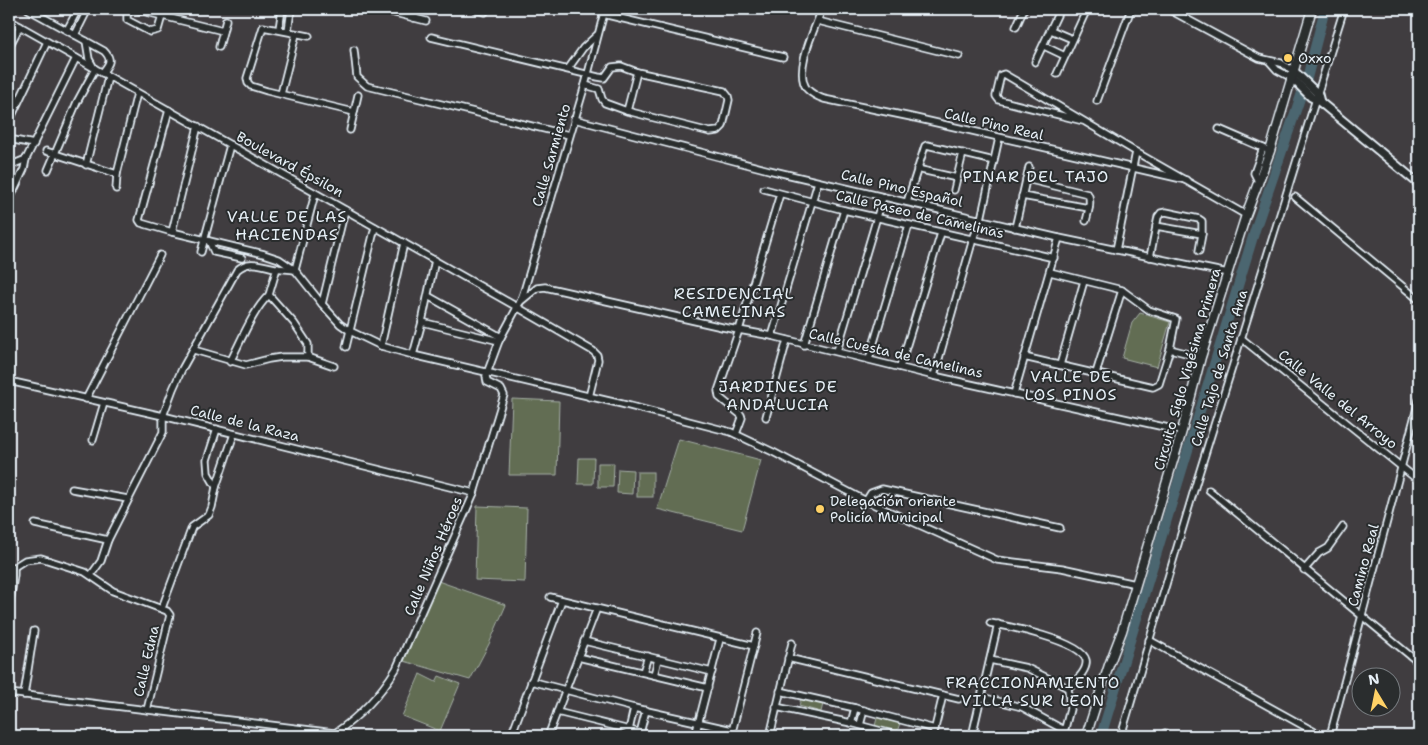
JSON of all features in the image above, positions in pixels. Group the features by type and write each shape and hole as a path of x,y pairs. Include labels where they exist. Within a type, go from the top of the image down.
{"main road":[{"name":"Circuito Siglo Vigésima Primera","path":"1086,736 1136,584 1182,431 1201,357 1258,183 1267,149 1296,77 1312,9"}],"street":[{"path":"28,9 37,11 74,35 104,51 109,57 109,63 102,73"},
{"path":"67,30 78,9"},
{"path":"74,35 88,9"},
{"path":"164,9 162,16 158,30 148,32 127,20 127,12 133,9 154,11 162,16 223,31"},
{"path":"278,29 288,9"},
{"path":"288,9 288,32"},
{"path":"380,9 426,21"},
{"path":"414,18 416,9"},
{"path":"474,9 485,12"},
{"path":"822,9 818,21 960,56"},
{"path":"1016,27 1024,9"},
{"path":"1035,62 1060,9"},
{"path":"1057,74 1087,9"},
{"path":"1097,101 1131,9"},
{"path":"1168,9 1259,58 1269,61 1277,70 1296,77 1316,97 1419,184"},
{"name":"Calle Tajo de Santa Ana","path":"1121,736 1241,338 1344,9"},
{"path":"604,11 783,58"},
{"name":"Calle Sarmiento","path":"519,305 585,85 604,11"},
{"name":"Boulevard Épsilon","path":"9,20 198,126 314,194 519,305 597,355 598,360 589,397"},
{"path":"220,47 226,20"},
{"name":"Calle Pino Real","path":"818,21 802,67 804,82 815,96 1186,180"},
{"path":"9,47 20,26"},
{"path":"309,36 265,26 261,28 247,81 251,86 354,112"},
{"path":"1051,30 1072,39"},
{"path":"281,94 296,34"},
{"path":"568,69 583,48 598,34"},
{"path":"431,37 604,78 612,67 616,66 724,91 729,100 723,126 718,132 710,132 627,111 605,103 598,89 585,85"},
{"path":"48,170 77,102 95,69 90,59 86,41"},
{"path":"9,122 47,42"},
{"path":"1044,46 1065,56"},
{"path":"354,50 357,77 367,86 569,136"},
{"path":"9,201 24,169 26,159 76,58"},
{"path":"627,111 637,72"},
{"path":"1083,122 999,100 996,96 1001,75 1004,74 1083,122 1246,215"},
{"path":"86,165 108,77"},
{"path":"116,189 137,93"},
{"path":"350,130 358,95"},
{"path":"169,110 139,220 141,223 279,259 295,270 322,304 350,332 381,346 413,355 736,434 866,501 996,560 1062,568 1136,584"},
{"name":"Calle Pino Español","path":"574,119 818,182 1059,238 1228,273"},
{"path":"172,232 198,126"},
{"path":"1219,129 1267,149"},
{"path":"934,376 973,239 981,219 999,138"},
{"path":"9,139 34,144"},
{"path":"201,252 207,240 230,145"},
{"path":"908,202 923,148 927,146 994,161"},
{"path":"46,151 118,174"},
{"path":"1116,250 1136,152"},
{"path":"954,190 963,153"},
{"path":"9,166 26,159"},
{"path":"1015,228 1029,167"},
{"path":"917,169 956,178"},
{"path":"1026,179 1085,192 1090,198 1086,221"},
{"path":"772,336 818,182"},
{"name":"Calle Paseo de Camelinas","path":"764,189 844,210 1054,258"},
{"path":"295,270 314,194"},
{"path":"736,434 742,415 717,394 739,330 780,194"},
{"path":"1022,196 1089,208"},
{"path":"837,351 883,197"},
{"path":"1295,197 1419,300"},
{"path":"322,304 345,210"},
{"path":"804,344 844,210"},
{"path":"1150,257 1158,217 1161,213 1166,212 1202,221 1199,250"},
{"path":"869,359 909,225"},
{"path":"1156,226 1202,234"},
{"path":"346,347 375,228"},
{"path":"900,367 941,233"},
{"path":"1014,394 1059,238"},
{"path":"207,240 214,252 242,262 253,262 276,268 295,270"},
{"path":"381,346 404,244"},
{"path":"92,575 101,561 108,540 163,432 163,416 182,369 242,262 241,249"},
{"path":"86,399 160,255"},
{"path":"413,355 435,260"},
{"path":"230,362 261,302 269,295 276,268"},
{"path":"1024,357 1153,387 1156,386 1170,349 1176,319 1149,310 1122,290 1050,272"},
{"path":"1060,365 1084,281"},
{"name":"Calle Cuesta de Camelinas","path":"519,305 537,288 545,287 722,327 772,336 934,376 1182,431"},
{"path":"1096,373 1122,290"},
{"path":"269,295 294,323 308,344 308,357"},
{"path":"428,296 500,339"},
{"path":"488,373 500,339 519,305"},
{"path":"422,322 500,339"},
{"name":"Calle Valle del Arroyo","path":"1241,338 1419,481"},
{"path":"766,417 787,340"},
{"path":"1170,349 1201,357"},
{"path":"194,350 230,362 246,365 275,358 308,357 334,366"},
{"name":"Calle Niños Héroes","path":"334,735 359,715 388,682 396,669 474,493 504,394 501,389 487,382 488,373"},
{"name":"Calle de la Raza","path":"9,381 217,429 474,493"},
{"name":"Camino Real","path":"1330,736 1419,400"},
{"path":"93,440 104,403"},
{"path":"216,486 208,473 206,465 217,429"},
{"path":"162,608 192,527 209,515 215,497 216,486 234,434"},
{"path":"72,489 128,499"},
{"path":"866,501 871,493 882,489 1060,528"},
{"path":"1209,490 1419,663"},
{"path":"35,524 108,540"},
{"path":"1304,570 1319,553 1328,548 1344,528"},
{"name":"Calle Edna","path":"11,567 25,560 40,558 92,575 98,582 113,591 167,611 170,615 147,710"},
{"path":"9,608 14,575 11,567"},
{"path":"550,597 754,646"},
{"path":"511,736 562,600"},
{"path":"548,736 597,608"},
{"path":"981,697 1022,707 1064,733 1070,709 1068,688 1084,670 1086,663 1085,656 1052,638 990,623"},
{"path":"972,736 998,624"},
{"path":"24,695 34,632"},
{"path":"531,681 634,708 698,722 732,733 757,633"},
{"path":"695,736 720,639"},
{"path":"1149,640 1322,736"},
{"path":"584,641 712,672"},
{"path":"770,736 792,643"},
{"path":"644,672 648,656"},
{"path":"578,657 708,688"},
{"path":"788,658 959,699"},
{"path":"654,675 658,659"},
{"path":"990,660 1027,668 1068,688"},
{"path":"780,691 864,710 935,729"},
{"path":"9,693 334,735"},
{"path":"934,736 944,695"},
{"path":"776,707 900,736"},
{"path":"629,730 634,708"},
{"path":"851,723 855,708"},
{"path":"640,733 646,710"},
{"path":"860,726 864,710"},
{"path":"557,712 654,736"}],"green space":[{"path":"1140,313 1170,322 1157,367 1122,358 1132,323"},
{"path":"512,399 559,401 557,475 509,475"},
{"path":"679,439 761,460 742,530 657,509"},
{"path":"579,458 594,458 593,484 578,484"},
{"path":"598,463 614,463 613,487 598,487"},
{"path":"618,469 633,470 632,494 617,493"},
{"path":"637,472 653,472 653,497 637,497"},
{"path":"477,506 527,508 525,582 475,580"},
{"path":"438,581 506,605 489,644 470,680 404,661"},
{"path":"420,674 436,682 439,676 460,684 440,731 402,716"},
{"path":"802,694 824,700 821,712 799,706"},
{"path":"878,714 901,720 897,732 875,726"}],"waterway":[{"path":"1101,736 1255,230 1307,78 1325,9"}],"place":[{"name":"Oxxo","path":"1288,58"},
{"name":"Delegación oriente Policía Municipal","path":"820,509"}],"district":[{"name":"PINAR DEL TAJO","path":"1036,176"},
{"name":"VALLE DE LAS HACIENDAS","path":"287,225"},
{"name":"RESIDENCIAL CAMELINAS","path":"734,302"},
{"name":"VALLE DE LOS PINOS","path":"1071,385"},
{"name":"JARDINES DE ANDALUCIA","path":"778,395"},
{"name":"FRACCIONAMIENTO VILLA SUR LEON","path":"1033,691"}]}
